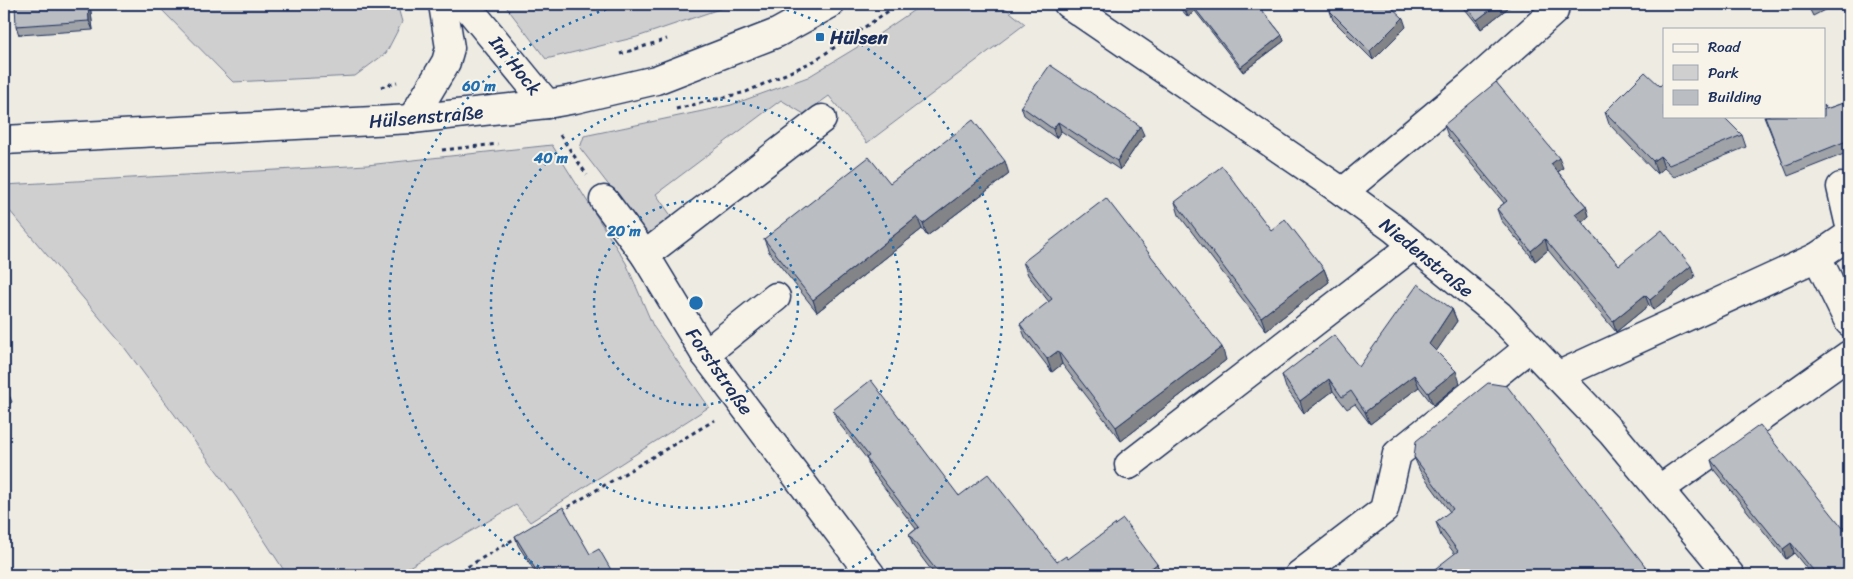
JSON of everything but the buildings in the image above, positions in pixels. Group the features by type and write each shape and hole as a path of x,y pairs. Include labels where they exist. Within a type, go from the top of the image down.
{"street":[{"path":"412,119 446,62 450,48 443,4"},
{"name":"Im Hock","path":"465,4 546,104"},
{"name":"Hülsenstraße","path":"4,140 412,119 546,104 656,80 777,33 830,4"},
{"name":"Niedenstraße","path":"1068,4 1343,192 1414,246 1499,315 1612,433 1730,575"},
{"path":"1343,192 1469,87 1554,11 1554,4"},
{"path":"645,255 822,119"},
{"path":"1841,187 1849,222"},
{"name":"Forststraße","path":"604,200 645,255 705,354 871,575"},
{"path":"1557,376 1818,257 1849,235"},
{"path":"1129,465 1414,246"},
{"path":"1818,257 1849,322"},
{"path":"705,354 776,297"},
{"path":"1299,575 1384,510 1397,454 1530,347"},
{"path":"1660,489 1849,355"}],"path":[{"path":"560,135 604,200"},
{"path":"558,513 742,404"},
{"path":"454,575 525,532"}],"green space":[{"path":"156,4 397,4 402,22 386,53 355,76 233,82"},
{"path":"504,4 734,4 637,37 546,59"},
{"path":"923,4 1000,4 1025,24 867,143 829,96 804,114 781,100 656,194 674,220 651,240 580,148 584,136 731,105 808,77 879,34"},
{"path":"552,145 626,263 653,326 709,407 530,522 516,505 395,575 287,575 237,498 121,343 4,204 4,185 367,165"}],"place":[{"name":"Hülsen","path":"820,37"}]}
